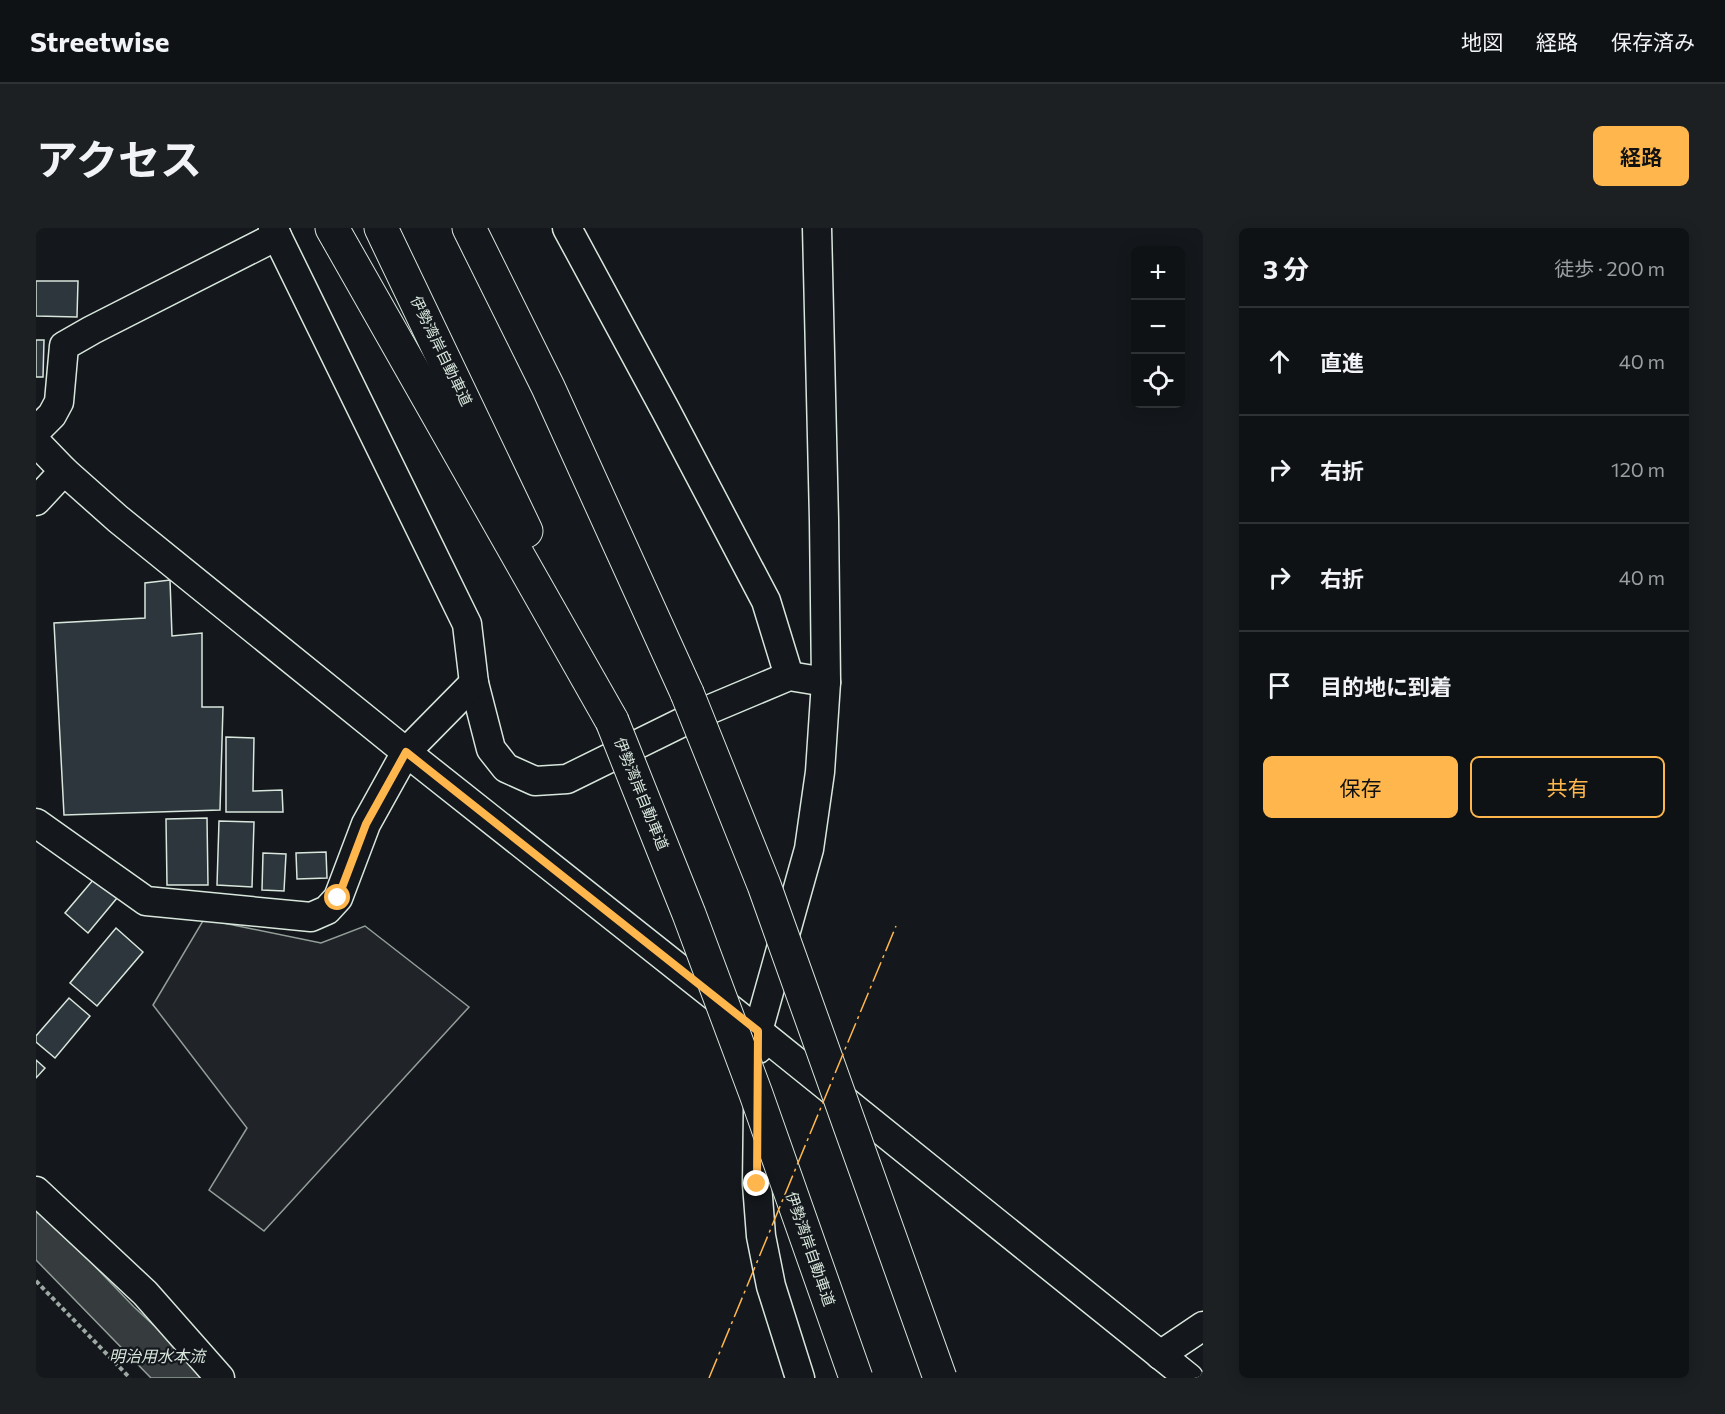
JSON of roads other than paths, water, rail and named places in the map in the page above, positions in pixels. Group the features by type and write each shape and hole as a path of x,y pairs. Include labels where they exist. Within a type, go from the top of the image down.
{"highway":[{"path":"332,228 612,721"},
{"name":"伊勢湾岸自動車道","path":"381,228 543,567 612,721 689,914 756,1094 856,1378"},
{"path":"469,228 548,387 687,693 764,885 940,1378"}],"street":[{"path":"567,228 766,601 789,675"},
{"path":"800,1378 771,1286 761,1236 757,1184 758,1031 809,849 820,772 826,682 817,228"},
{"path":"36,430 60,402 64,346 275,232 467,624 474,683 491,749 506,768 535,781 567,779 701,713 789,675 826,682"},
{"path":"36,442 64,471 118,519 1189,1378"},
{"path":"36,501 64,471"},
{"path":"36,823 146,901 311,916 327,910 338,898 366,824 406,752 474,683"},
{"path":"36,1191 145,1293 220,1378"},
{"path":"1161,1356 1203,1326"}],"water":[{"name":"明治用水本流","path":"36,1205 134,1307 175,1345 201,1378 151,1378 36,1260"}]}
